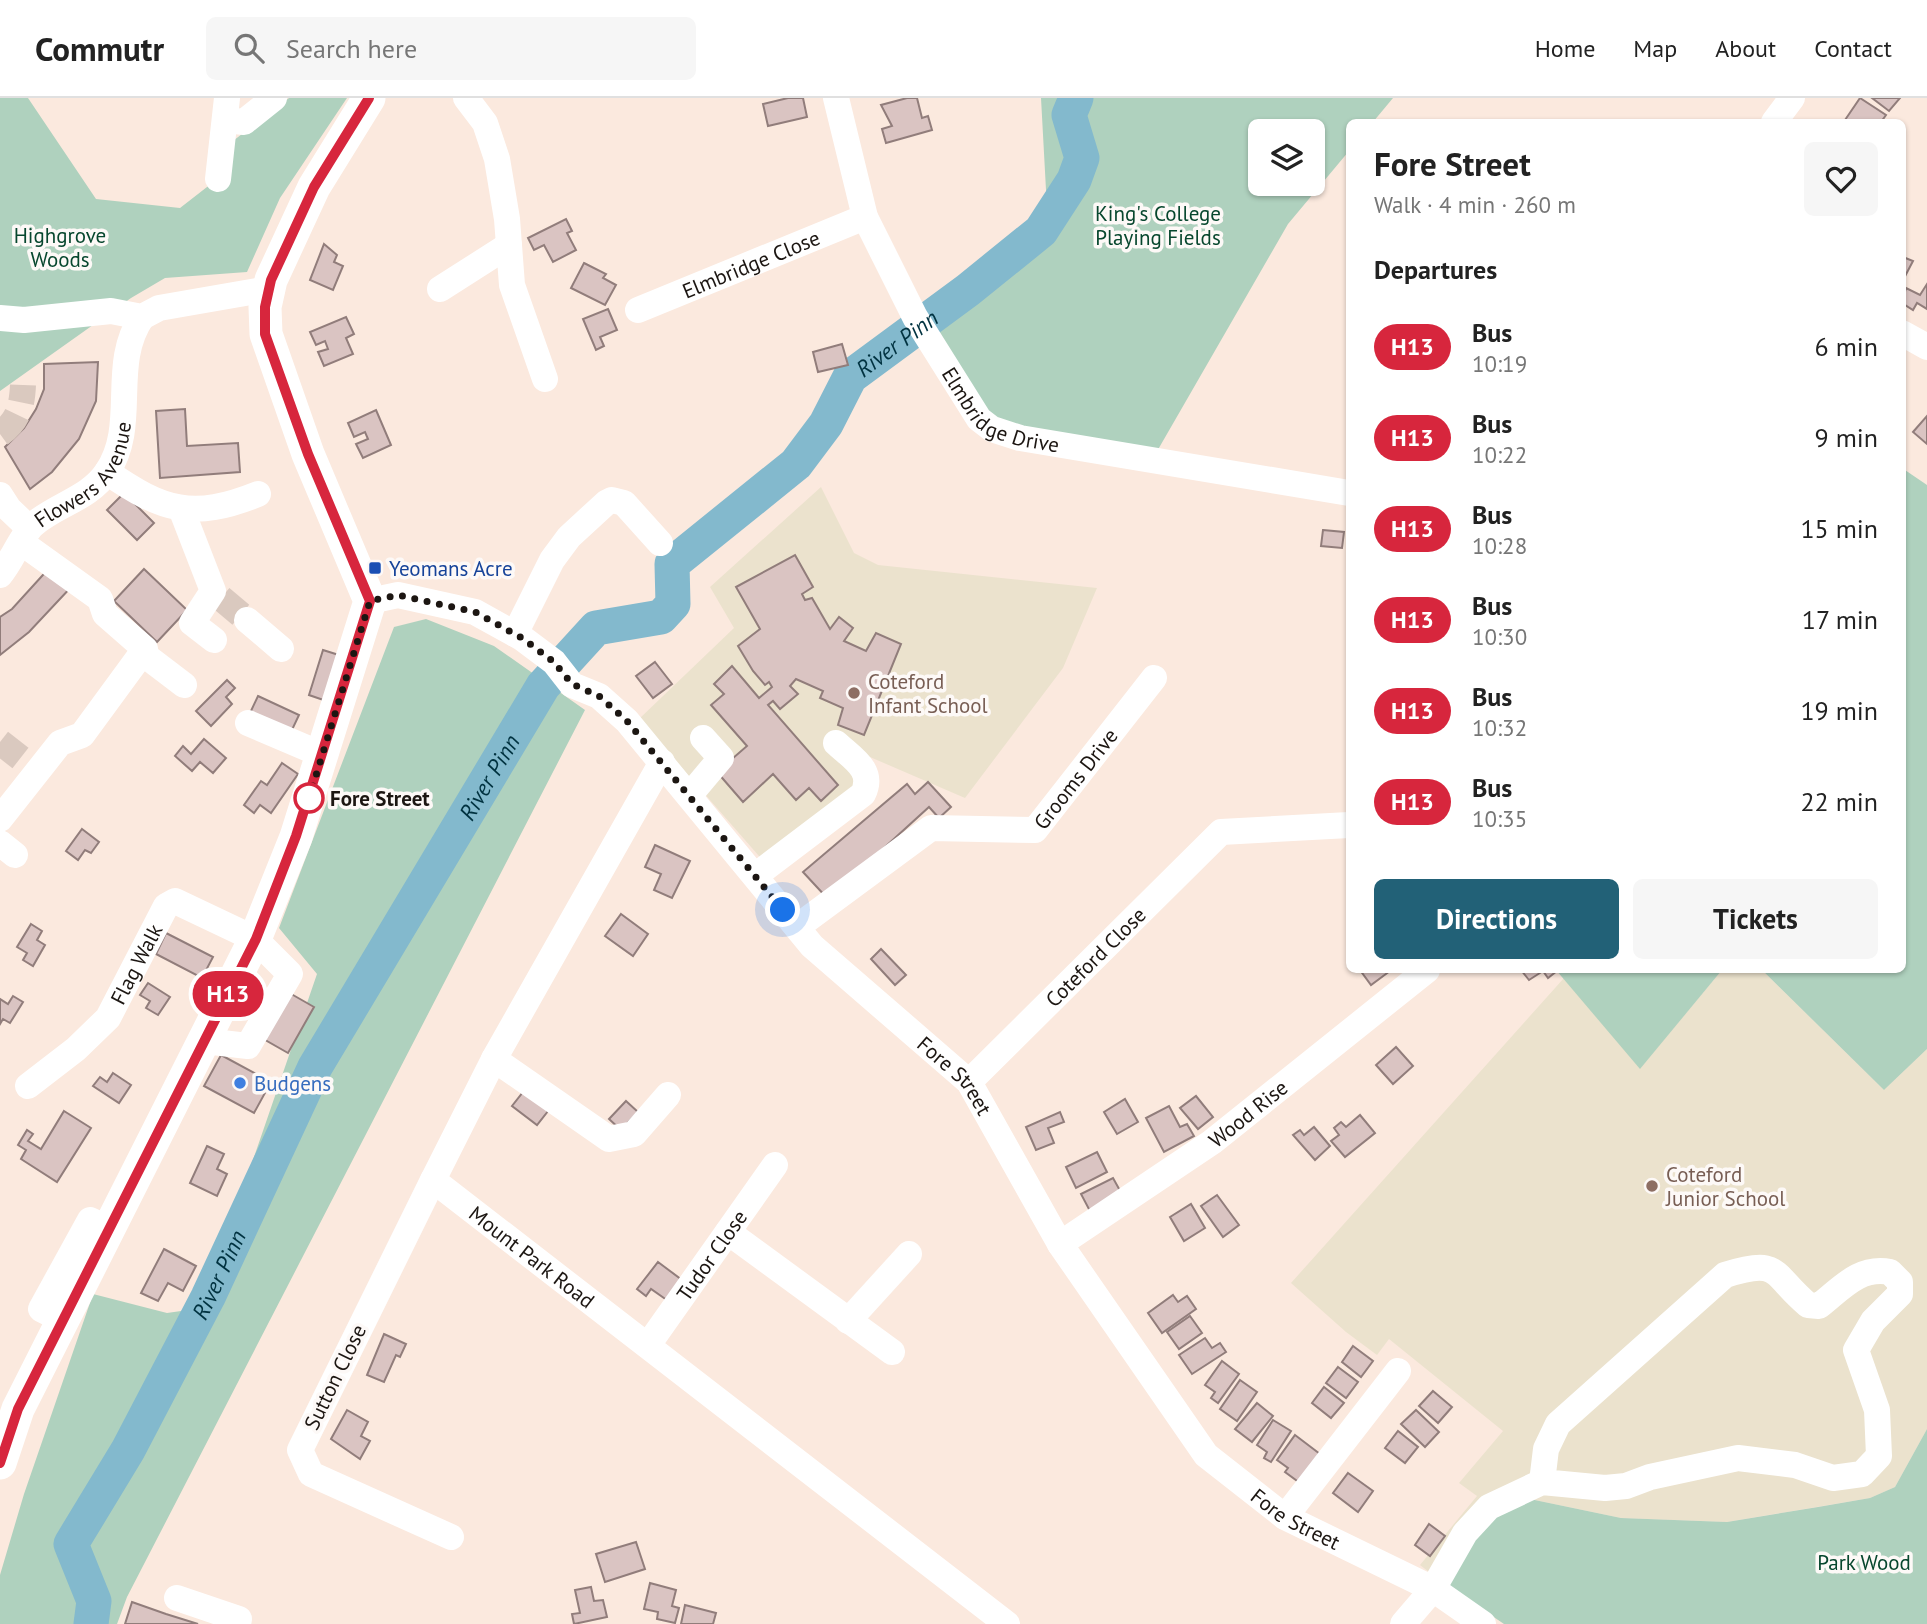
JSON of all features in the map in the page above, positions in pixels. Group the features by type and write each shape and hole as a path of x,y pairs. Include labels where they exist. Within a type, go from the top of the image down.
{"main road":[{"path":"0,1463 18,1409 256,939 296,836 370,601 312,463 265,334 268,289 314,187 369,98"}],"street":[{"path":"218,180 226,109 244,122 274,98"},
{"path":"466,98 485,123 496,159 512,285 545,379"},
{"name":"Elmbridge Drive","path":"836,98 865,217 915,317 979,419 992,429 1020,438 1346,492"},
{"path":"1776,119 1792,98"},
{"name":"Elmbridge Close","path":"638,310 865,217"},
{"path":"440,289 509,245"},
{"path":"0,318 23,320 111,311 142,317 159,308 268,289"},
{"name":"Flowers Avenue","path":"0,575 42,517 75,501 107,472 123,426 129,340 142,317"},
{"path":"1906,335 1927,347"},
{"path":"107,472 152,501 182,511 223,506 258,494"},
{"path":"0,495 26,536 100,599 105,614 145,649 82,735 60,743 30,766 0,819"},
{"path":"516,634 552,559 569,537 606,503 612,500 624,503 660,543"},
{"path":"182,511 213,559 217,594 192,623 214,640"},
{"name":"Fore Street","path":"370,601 398,595 475,612 516,634 562,667 572,684 599,696 627,721 812,946 970,1082 1060,1244 1206,1455 1285,1517 1433,1589 1483,1624"},
{"path":"247,620 281,649"},
{"path":"142,653 184,685"},
{"name":"Grooms Drive","path":"797,927 931,828 1035,830 1154,678"},
{"path":"248,723 323,755"},
{"path":"689,796 721,758 704,738"},
{"path":"755,876 863,794 869,783 867,773 836,743"},
{"path":"433,1180 494,1059 662,762"},
{"name":"Coteford Close","path":"970,1082 1221,832 1346,825"},
{"name":"Flag Walk","path":"28,1086 76,1049 108,1018 166,905 175,901 256,939"},
{"path":"204,1041 248,1046 290,974 256,939"},
{"name":"Wood Rise","path":"1060,1244 1212,1142 1423,973"},
{"path":"494,1059 609,1139 634,1134 668,1095"},
{"name":"Tudor Close","path":"648,1345 775,1165"},
{"name":"Mount Park Road","path":"433,1180 1007,1624"},
{"name":"Sutton Close","path":"433,1180 300,1450 311,1474 452,1536"},
{"path":"728,1232 892,1352"},
{"path":"848,1321 909,1254"},
{"path":"1403,1624 1433,1589 1465,1533 1489,1507 1542,1482 1605,1488 1626,1486 1650,1477 1738,1458 1795,1465 1833,1478 1863,1474 1879,1456 1877,1410 1856,1350 1873,1321 1900,1294 1900,1282 1890,1272 1868,1272 1850,1280 1819,1306 1808,1305 1781,1275 1768,1268 1755,1267 1725,1275 1558,1424 1546,1449 1542,1482"},
{"path":"1285,1517 1398,1371"},
{"path":"177,1598 239,1619 238,1624"}],"shaded area":[{"name":"Coteford Infant School","path":"821,487 854,553 878,565 1097,588 1063,668 965,798 870,757 874,780 773,872 639,719 734,628 710,587"},
{"name":"Coteford Junior School","path":"1719,973 1765,973 1884,1090 1927,1049 1927,1429 1895,1487 1870,1498 1727,1522 1621,1518 1525,1498 1442,1582 1420,1565 1477,1496 1459,1483 1503,1431 1389,1339 1377,1355 1346,1332 1291,1283 1564,978 1640,1068"}],"green space":[{"name":"Highgrove Woods","path":"0,98 28,98 96,199 180,208 225,173 229,144 289,98 347,98 280,198 247,272 165,278 131,298 0,391"},
{"name":"King's College Playing Fields","path":"1041,98 1393,98 1376,119 1346,119 1346,155 1325,180 1325,119 1248,119 1248,196 1311,196 1288,224 1152,460 992,429 925,335 1049,245"},
{"path":"1906,471 1927,485 1927,1049 1884,1090 1765,973 1906,973"},
{"path":"426,619 494,646 585,710 127,1597 117,1624 0,1624 0,1575 24,1494 93,1294 167,1313 202,1308 317,974 279,928 394,627"},
{"path":"1559,973 1720,973 1640,1069"},
{"name":"Park Wood","path":"1927,1429 1927,1624 1504,1624 1442,1582 1481,1527 1525,1498 1621,1518 1727,1522 1818,1507 1870,1498 1895,1487"}],"building":[{"path":"788,98 803,98 807,117 768,126 763,104"},
{"path":"917,98 922,118 928,116 932,130 886,143 882,129 892,126 881,105"},
{"path":"1860,98 1886,115 1883,119 1846,119"},
{"path":"1872,98 1900,98 1889,111"},
{"path":"566,219 572,231 567,233 576,250 553,262 544,245 534,250 528,238"},
{"path":"324,244 337,255 334,262 343,266 333,290 310,280"},
{"path":"1906,258 1913,261 1906,274"},
{"path":"584,263 606,274 603,278 616,285 605,305 571,288"},
{"path":"1927,284 1927,309 1917,303 1913,310 1906,306 1906,288 1920,295"},
{"path":"608,309 617,330 600,337 604,346 596,350 583,319"},
{"path":"346,317 354,334 346,338 353,354 324,366 318,352 328,349 325,341 316,345 310,332"},
{"path":"842,344 848,365 818,372 813,352"},
{"path":"98,362 96,401 79,439 52,472 30,489 5,447 24,428 36,409 44,389 44,364"},
{"path":"185,409 187,446 238,443 240,472 160,478 156,411"},
{"path":"376,410 391,445 363,458 356,444 368,439 365,432 354,437 348,423"},
{"path":"1927,416 1927,444 1913,432"},
{"path":"124,493 154,523 137,540 107,510"},
{"path":"1323,530 1344,532 1342,548 1321,546"},
{"path":"795,555 813,587 802,594 805,600 812,598 830,629 839,617 853,628 844,641 866,651 876,633 901,644 864,735 838,725 843,708 820,698 823,691 796,679 790,686 798,694 780,709 773,701 768,705 838,785 821,801 809,788 796,800 773,774 743,802 717,772 747,746 711,705 724,694 714,684 732,666 759,698 772,687 769,682 765,685 753,671 738,646 760,629 736,587"},
{"path":"52,565 73,585 29,632 0,655 0,617 12,609"},
{"path":"144,569 187,610 157,642 114,601"},
{"path":"323,650 342,656 332,703 309,695"},
{"path":"655,662 672,684 653,698 636,676"},
{"path":"227,680 235,688 226,697 232,704 211,726 196,711"},
{"path":"258,696 299,715 291,732 250,713"},
{"path":"204,739 226,758 213,773 200,762 192,771 175,756 183,746 191,754"},
{"path":"282,763 298,774 271,813 260,805 254,813 244,805 261,781 267,785"},
{"path":"928,782 951,807 939,818 929,807 828,899 803,872 907,784 915,794"},
{"path":"82,829 99,842 91,853 85,850 78,860 66,851"},
{"path":"655,845 690,861 672,898 654,890 661,874 645,867"},
{"path":"621,914 648,934 633,956 605,936"},
{"path":"31,924 42,931 37,940 45,945 33,966 23,960 27,953 17,947"},
{"path":"166,933 213,957 202,978 156,954"},
{"path":"881,949 906,975 895,985 871,959"},
{"path":"1362,973 1387,973 1371,985"},
{"path":"1523,973 1540,973 1529,980"},
{"path":"148,983 170,997 158,1015 146,1008 150,1001 140,995"},
{"path":"272,983 314,1007 288,1053 246,1029"},
{"path":"13,996 23,1002 10,1023 3,1019 0,1024 0,999 8,1004"},
{"path":"1396,1047 1413,1066 1393,1084 1376,1065"},
{"path":"221,1055 271,1082 254,1113 204,1086"},
{"path":"113,1073 131,1085 119,1103 93,1086 100,1077 107,1082"},
{"path":"527,1087 552,1106 537,1125 512,1106"},
{"path":"1196,1096 1213,1117 1198,1129 1180,1108"},
{"path":"1125,1099 1138,1122 1117,1134 1104,1112"},
{"path":"626,1101 638,1112 621,1130 609,1119"},
{"path":"1169,1106 1180,1127 1187,1124 1194,1136 1164,1152 1146,1118"},
{"path":"64,1111 91,1128 57,1182 21,1159 26,1150 18,1145 27,1130 33,1134 28,1141 41,1149"},
{"path":"1060,1112 1064,1122 1048,1128 1054,1143 1036,1150 1026,1127"},
{"path":"1360,1115 1375,1133 1345,1157 1331,1141 1339,1135 1334,1128 1341,1122 1346,1127"},
{"path":"1314,1127 1330,1146 1315,1160 1293,1135 1300,1130 1304,1135"},
{"path":"207,1146 224,1154 217,1169 227,1174 217,1196 190,1183"},
{"path":"1097,1152 1107,1172 1076,1188 1066,1167"},
{"path":"1113,1178 1123,1196 1091,1213 1081,1194"},
{"path":"1217,1195 1239,1225 1223,1237 1201,1206"},
{"path":"1191,1204 1205,1228 1184,1241 1170,1217"},
{"path":"164,1249 196,1266 183,1291 168,1283 158,1301 141,1293"},
{"path":"658,1262 686,1283 671,1303 651,1289 646,1296 637,1289"},
{"path":"1173,1295 1178,1302 1187,1296 1196,1309 1162,1333 1148,1313"},
{"path":"1190,1316 1202,1333 1179,1349 1167,1332"},
{"path":"384,1334 406,1344 400,1357 396,1355 384,1382 367,1375"},
{"path":"1205,1338 1212,1348 1220,1343 1226,1352 1192,1374 1179,1355"},
{"path":"1353,1346 1373,1361 1361,1377 1342,1362"},
{"path":"1222,1361 1239,1374 1218,1403 1211,1398 1215,1392 1205,1385"},
{"path":"1338,1367 1358,1382 1346,1398 1326,1383"},
{"path":"1240,1380 1257,1392 1237,1421 1220,1409"},
{"path":"1324,1387 1344,1403 1331,1418 1312,1403"},
{"path":"1433,1391 1452,1407 1438,1423 1419,1406"},
{"path":"1257,1403 1273,1416 1252,1442 1235,1429"},
{"path":"347,1410 368,1422 361,1436 370,1441 360,1459 331,1439"},
{"path":"1416,1410 1439,1432 1425,1447 1401,1424"},
{"path":"1273,1420 1291,1431 1271,1462 1264,1458 1267,1452 1257,1445"},
{"path":"1398,1431 1418,1447 1405,1463 1385,1448"},
{"path":"1295,1435 1320,1454 1304,1486 1285,1472 1288,1468 1277,1460"},
{"path":"1348,1473 1373,1491 1358,1512 1333,1493"},
{"path":"1429,1524 1445,1536 1430,1556 1415,1545"},
{"path":"636,1542 645,1569 605,1582 596,1554"},
{"path":"650,1583 676,1590 672,1606 679,1608 675,1623 657,1619 658,1612 644,1609"},
{"path":"591,1587 594,1601 603,1600 607,1617 574,1624 572,1614 580,1613 575,1590"},
{"path":"132,1602 166,1614 198,1624 125,1624"},
{"path":"685,1605 716,1613 713,1624 681,1624"}],"waterway":[{"name":"River Pinn","path":"91,1624 94,1601 71,1544 128,1450 208,1297 315,1067 543,686 596,628 661,617 673,604 672,564 796,464 826,424 850,377 968,290 1041,231 1074,180 1082,158 1069,115 1076,98"}],"tunnel":[{"path":"0,434 18,413 23,385"},
{"path":"221,598 247,620"},
{"path":"0,742 23,760"}],"bus line":[{"name":"H13","path":"0,1463 18,1409 256,939 296,836 370,601 308,454 265,334 265,307 271,280 314,187 369,98"}],"place":[{"name":"Yeomans Acre","path":"375,568"},
{"name":"Coteford Infant School","path":"854,693"},
{"name":"Fore Street","path":"309,798"},
{"name":"Budgens","path":"240,1083"},
{"name":"Coteford Junior School","path":"1652,1186"}],"route":[{"path":"309,798 370,601 398,595 432,601 475,612 522,638 554,662 572,684 599,696 627,721 783,910"}]}
